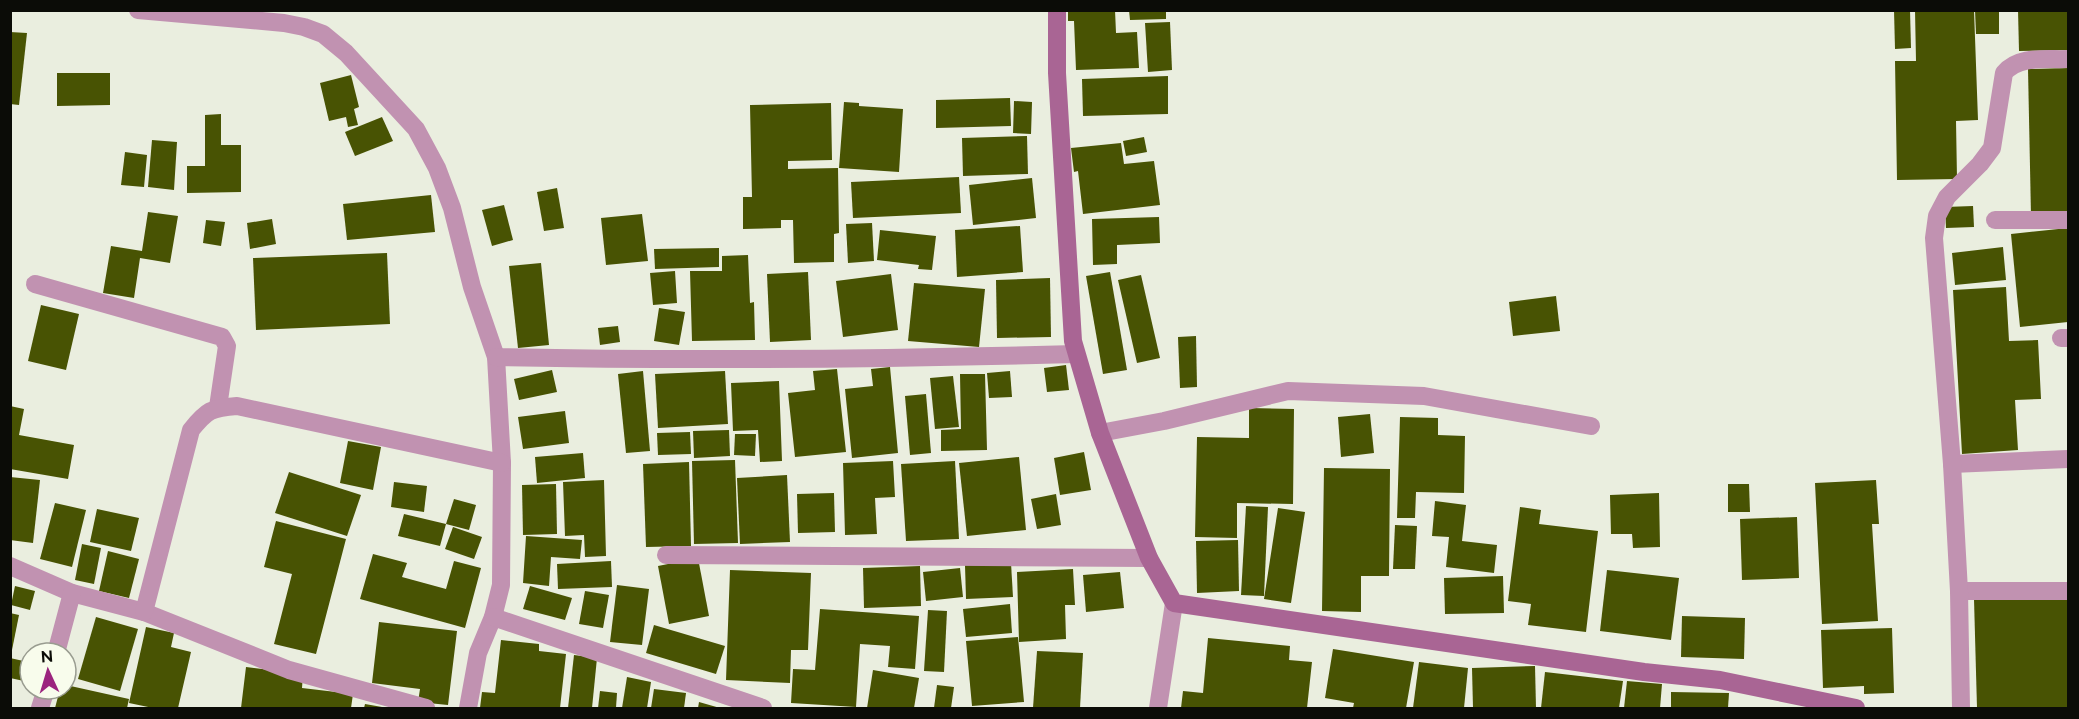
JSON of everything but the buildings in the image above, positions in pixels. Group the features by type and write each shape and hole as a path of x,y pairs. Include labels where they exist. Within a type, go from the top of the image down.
{"main road":[{"path":"1057,10 1057,73 1072,341 1100,433 1149,558 1174,603 1644,672 1720,680 1856,708"}],"street":[{"path":"138,10 304,27 324,34 346,52 416,129 437,168 452,208 472,287 496,357 502,463 501,585 493,617 478,653 468,708"},
{"path":"1961,708 1959,591 1952,464 1934,238 1937,216 1947,197 1980,164 1992,148 2004,73 2011,64 2021,60 2068,59"},
{"path":"1995,220 2068,220"},
{"path":"35,284 222,337 227,346 218,407"},
{"path":"496,357 839,360 1076,354"},
{"path":"1100,433 1164,421 1288,391 1424,396 1591,426"},
{"path":"144,612 191,430 204,414 218,407 237,406 502,463"},
{"path":"1952,464 2068,459"},
{"path":"666,555 1149,558"},
{"path":"10,566 72,593 144,612 289,670 426,708"},
{"path":"1959,591 2068,591"},
{"path":"59,641 72,593"},
{"path":"1158,708 1174,603"},
{"path":"493,617 763,708"}]}
